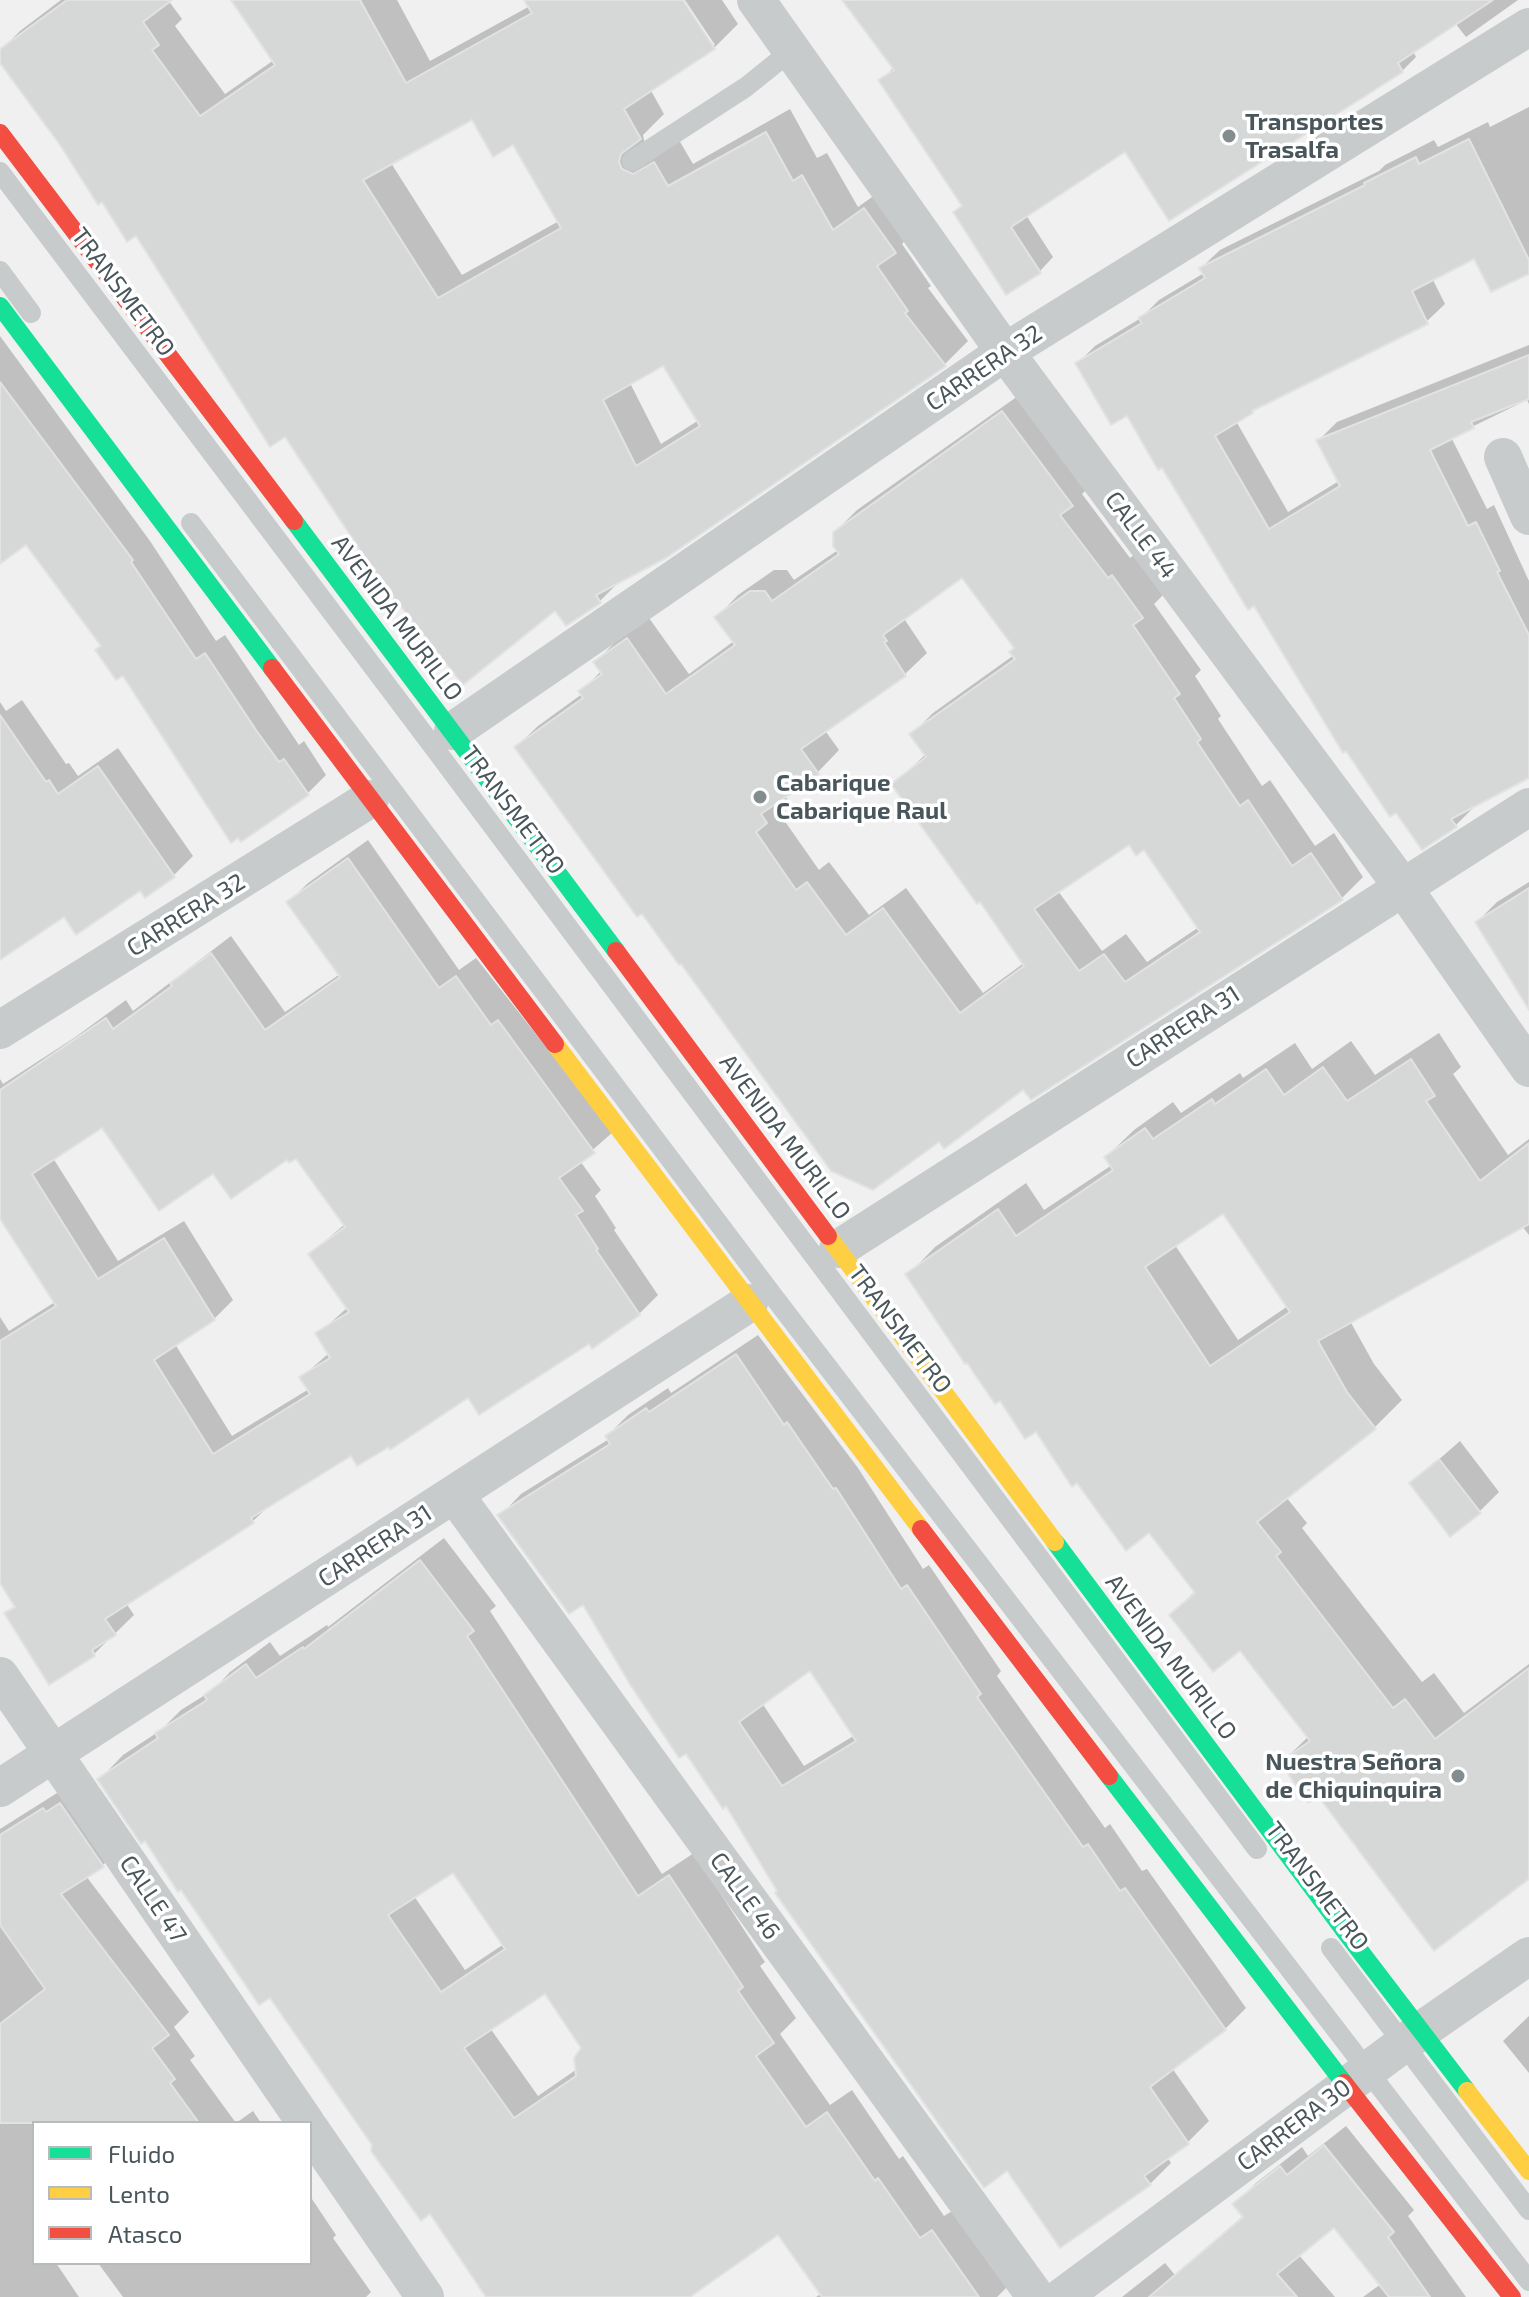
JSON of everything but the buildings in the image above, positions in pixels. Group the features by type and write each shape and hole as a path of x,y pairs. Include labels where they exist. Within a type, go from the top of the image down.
{"main road":[{"name":"AVENIDA MURILLO","path":"0,133 453,731 1347,1934 1412,2037 1529,2171"},
{"path":"0,306 749,1303 1357,2078 1512,2297"}],"street":[{"name":"CALLE 44","path":"756,0 1005,352 1402,886 1529,1068"},
{"name":"CARRERA 32","path":"453,731 1005,352 1529,27"},
{"path":"1503,457 1529,516"},
{"name":"CARRERA 32","path":"0,1030 370,799"},
{"name":"CARRERA 31","path":"838,1249 1529,807"},
{"name":"CARRERA 31","path":"0,1788 749,1303"},
{"name":"CALLE 46","path":"455,1495 1036,2297"},
{"name":"CALLE 47","path":"0,1676 305,2121"},
{"name":"CARRERA 30","path":"1062,2297 1412,2037 1529,1956"},
{"path":"312,2132 425,2297"}],"lane":[{"path":"632,161 746,87 792,50"},
{"name":"TRANSMETRO","path":"0,172 1270,1867"},
{"path":"0,271 47,334"},
{"path":"180,509 1357,2078 1529,2281"},
{"name":"TRANSMETRO","path":"1318,1931 1412,2037 1529,2210"}],"traffic: fast":[{"path":"0,306 272,668"},
{"path":"294,521 616,951"},
{"path":"1055,1542 1467,2091"},
{"path":"1109,1776 1344,2083"}],"traffic: slow":[{"path":"555,1044 921,1529"},
{"path":"828,1236 1055,1542"},
{"path":"1467,2091 1529,2171"}],"traffic: jam":[{"path":"0,133 294,521"},
{"path":"272,668 555,1044"},
{"path":"616,951 828,1236"},
{"path":"921,1529 1109,1776"},
{"path":"1344,2083 1512,2297"}],"place":[{"name":"Transportes Trasalfa","path":"1229,136"},
{"name":"Cabarique Cabarique Raul","path":"760,797"},
{"name":"Nuestra Señora de Chiquinquira","path":"1458,1776"}]}
